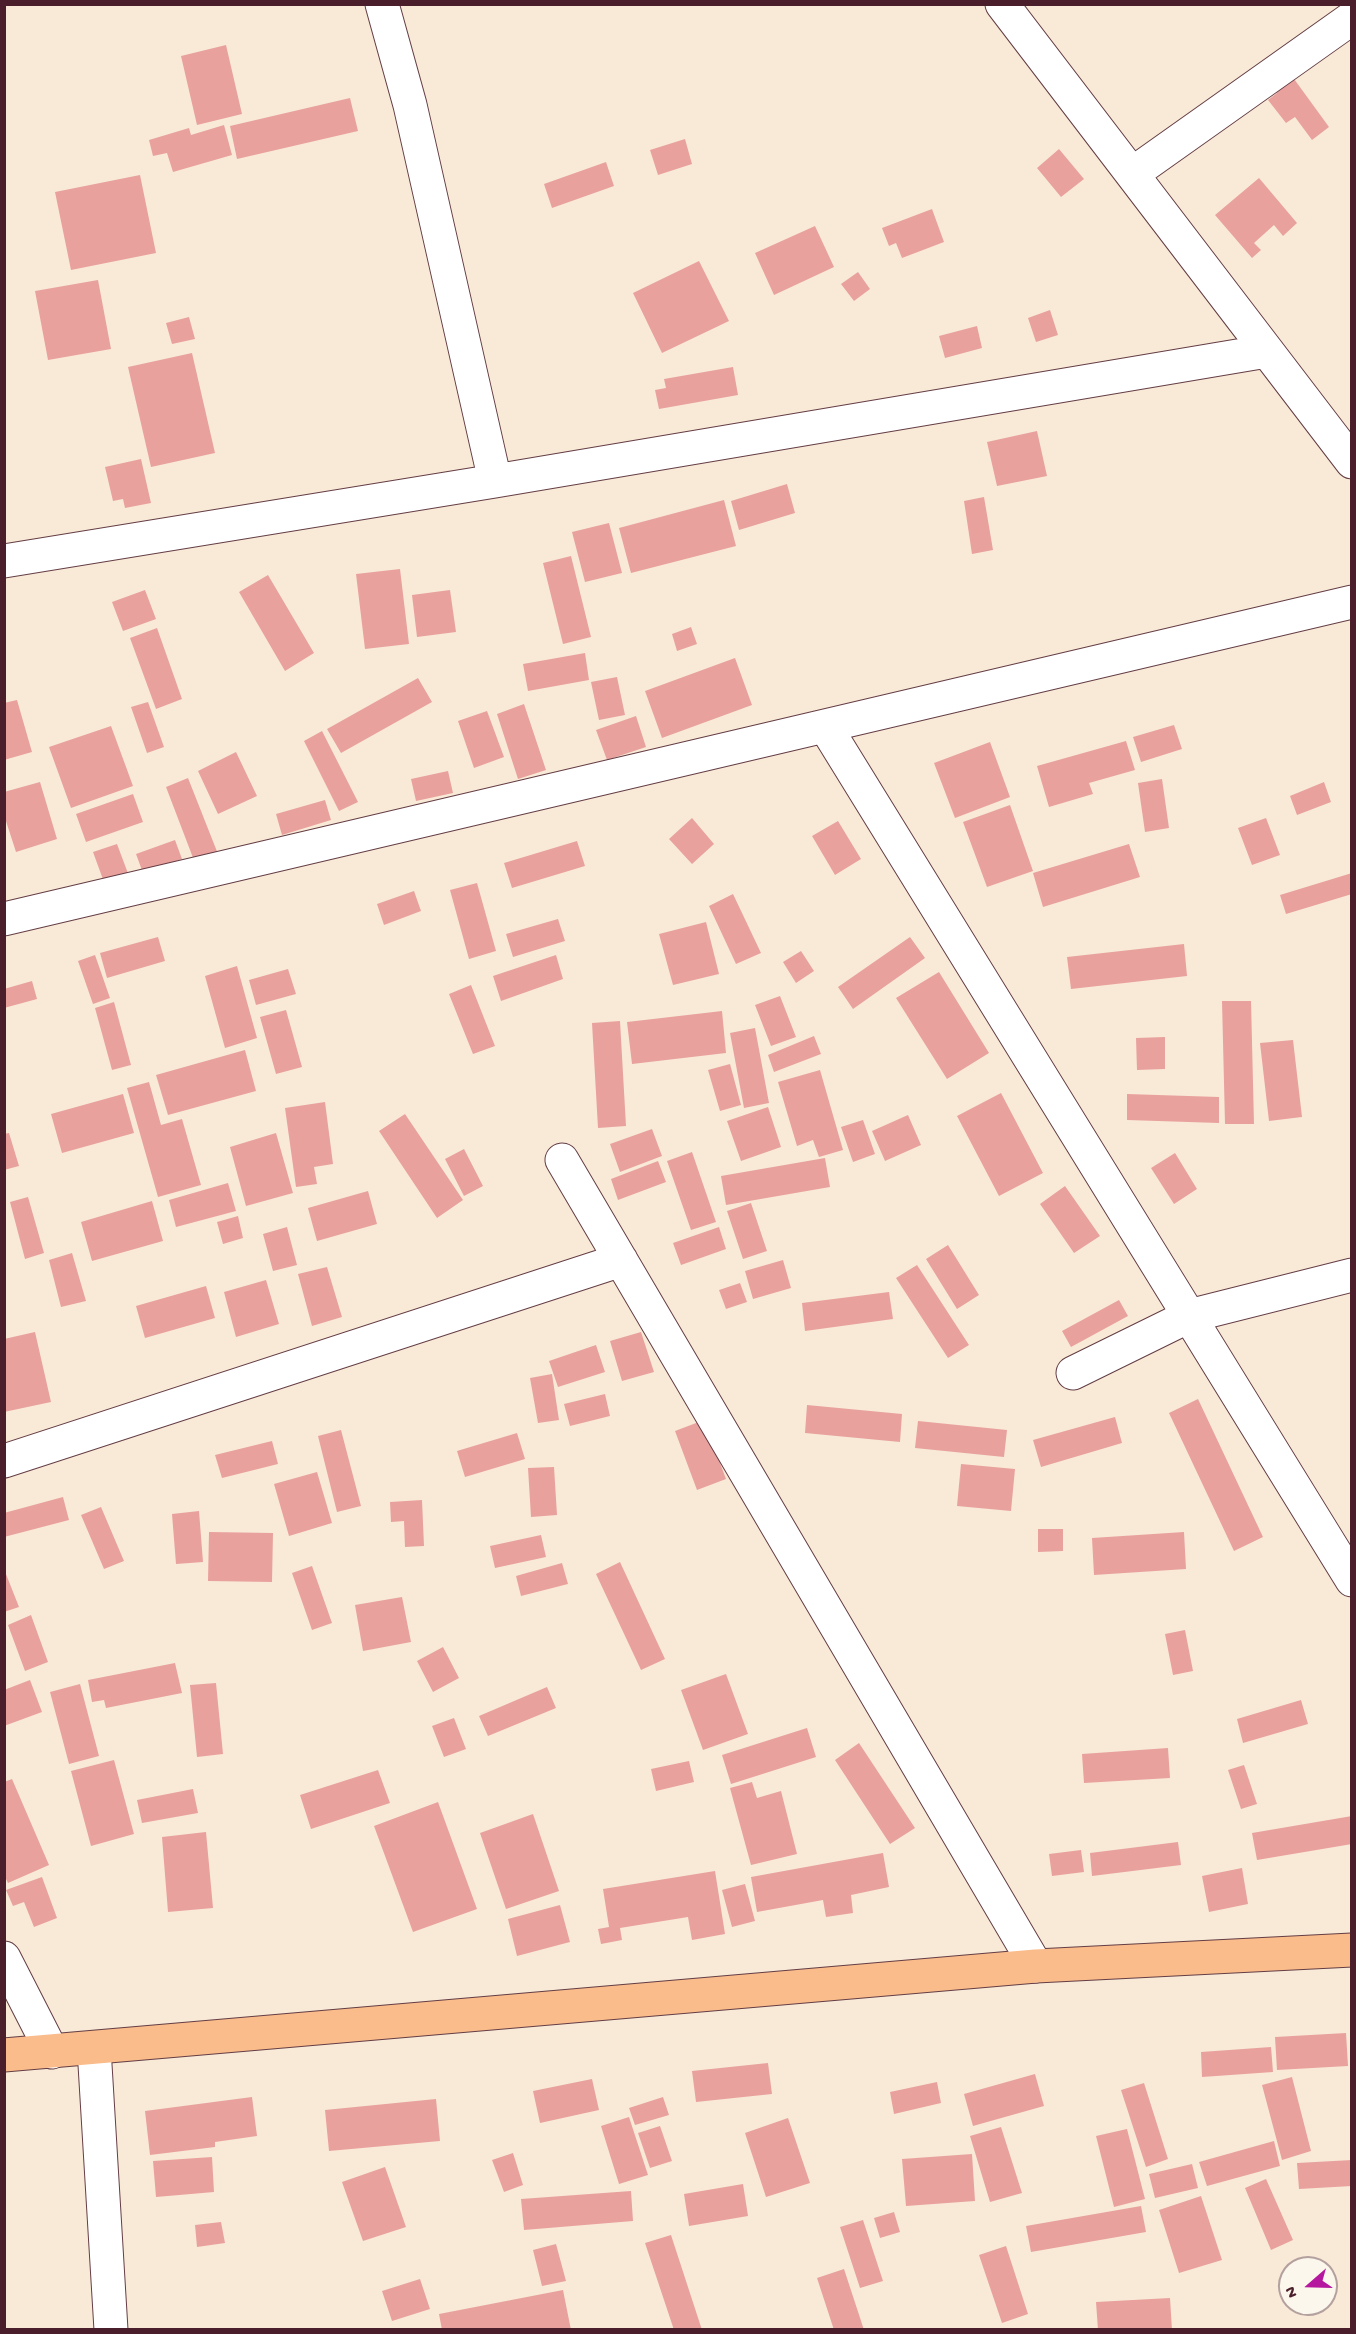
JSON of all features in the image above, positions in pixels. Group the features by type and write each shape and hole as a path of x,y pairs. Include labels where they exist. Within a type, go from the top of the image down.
{"main road":[{"path":"4,2055 1036,1966 1352,1950"}],"street":[{"path":"382,4 410,105 495,482"},
{"path":"1002,4 1352,462"},
{"path":"1132,174 1352,18"},
{"path":"4,561 495,482 1267,351"},
{"path":"4,919 1352,602"},
{"path":"825,726 1352,1580"},
{"path":"562,1160 1036,1966"},
{"path":"4,1461 621,1260"},
{"path":"1073,1372 1189,1316 1352,1275"},
{"path":"4,1958 52,2052"},
{"path":"94,2048 111,2330"}],"building":[{"path":"226,45 242,114 197,125 181,56"},
{"path":"1289,72 1329,127 1312,140 1295,117 1286,123 1268,100 1277,93 1272,86"},
{"path":"350,98 358,131 237,159 230,126"},
{"path":"224,125 232,155 173,172 167,153 153,156 149,140 189,128 191,135"},
{"path":"685,139 692,164 658,175 650,150"},
{"path":"1059,149 1084,179 1061,197 1037,168"},
{"path":"606,162 614,186 552,208 544,184"},
{"path":"140,175 156,253 71,270 55,192"},
{"path":"1259,178 1297,223 1283,236 1274,225 1254,243 1261,250 1252,258 1215,215"},
{"path":"932,209 944,242 902,258 896,243 889,246 882,228"},
{"path":"815,226 834,267 774,295 755,253"},
{"path":"699,261 729,321 662,353 633,293"},
{"path":"858,272 870,289 854,301 841,284"},
{"path":"98,280 111,349 48,360 35,291"},
{"path":"1050,310 1058,335 1036,342 1028,318"},
{"path":"189,317 195,339 172,344 166,323"},
{"path":"977,326 982,348 945,358 939,336"},
{"path":"192,353 215,453 151,467 128,367"},
{"path":"733,367 738,395 659,409 655,390 666,388 664,379"},
{"path":"1037,431 1047,476 997,486 987,442"},
{"path":"141,459 151,503 125,508 123,499 113,501 105,467"},
{"path":"787,484 795,513 739,530 731,501"},
{"path":"984,497 993,550 972,554 964,501"},
{"path":"724,500 736,546 631,573 619,528"},
{"path":"609,523 622,573 585,582 572,532"},
{"path":"571,556 591,637 563,644 543,563"},
{"path":"400,569 409,644 365,649 356,574"},
{"path":"268,575 314,653 285,671 239,592"},
{"path":"145,590 156,619 123,631 112,602"},
{"path":"450,590 456,632 417,637 412,595"},
{"path":"691,627 697,644 677,651 672,634"},
{"path":"157,628 182,699 156,709 130,638"},
{"path":"585,653 589,680 528,691 523,664"},
{"path":"735,658 752,705 662,738 645,691"},
{"path":"617,677 625,715 599,720 591,682"},
{"path":"418,678 432,702 341,753 327,729"},
{"path":"17,700 32,752 4,760 4,703"},
{"path":"148,702 164,747 147,753 131,707"},
{"path":"524,704 546,770 518,779 497,714"},
{"path":"487,711 504,757 474,768 458,721"},
{"path":"636,716 646,747 607,760 596,730"},
{"path":"1174,725 1182,749 1141,762 1133,737"},
{"path":"111,726 133,786 71,808 49,747"},
{"path":"322,731 358,802 339,811 304,741"},
{"path":"1126,741 1135,770 1089,783 1093,794 1049,807 1037,766"},
{"path":"990,742 1010,797 955,818 934,763"},
{"path":"236,752 257,796 218,814 198,771"},
{"path":"448,771 453,793 416,801 411,779"},
{"path":"188,778 218,854 195,863 166,787"},
{"path":"1162,779 1169,828 1145,832 1138,783"},
{"path":"40,782 57,839 16,852 4,815 4,792"},
{"path":"1324,782 1331,802 1297,815 1290,796"},
{"path":"133,794 143,822 86,842 76,814"},
{"path":"325,800 331,820 282,835 276,814"},
{"path":"1010,805 1033,871 987,887 963,822"},
{"path":"692,818 714,844 692,864 669,839"},
{"path":"1266,818 1280,855 1252,865 1238,828"},
{"path":"838,821 861,859 835,875 812,836"},
{"path":"175,840 182,859 143,873 136,854"},
{"path":"577,841 585,866 512,888 504,863"},
{"path":"117,844 129,876 105,885 93,852"},
{"path":"1129,844 1140,877 1043,907 1033,873"},
{"path":"1352,873 1352,894 1286,914 1280,895"},
{"path":"477,883 496,951 469,959 450,890"},
{"path":"414,891 421,911 384,925 377,904"},
{"path":"733,894 761,953 736,964 709,906"},
{"path":"558,919 565,941 513,957 506,934"},
{"path":"706,922 719,974 673,985 659,934"},
{"path":"158,937 165,961 107,978 100,953"},
{"path":"910,937 925,958 853,1009 838,987"},
{"path":"1184,944 1187,976 1071,989 1067,957"},
{"path":"801,951 814,971 796,983 783,962"},
{"path":"95,955 110,998 93,1004 78,961"},
{"path":"556,955 563,979 501,1001 493,976"},
{"path":"237,966 257,1038 225,1048 205,976"},
{"path":"288,969 296,994 256,1005 249,980"},
{"path":"939,972 989,1053 947,1079 896,998"},
{"path":"32,981 37,999 4,1008 4,989"},
{"path":"471,985 495,1046 473,1054 449,994"},
{"path":"780,996 796,1037 771,1046 755,1005"},
{"path":"1222,1001 1251,1001 1254,1124 1225,1124"},
{"path":"114,1002 131,1065 112,1070 95,1008"},
{"path":"286,1010 302,1067 276,1074 260,1017"},
{"path":"722,1011 726,1053 632,1064 627,1022"},
{"path":"620,1021 626,1126 598,1128 592,1023"},
{"path":"755,1028 769,1103 744,1108 730,1033"},
{"path":"814,1036 821,1054 774,1072 768,1055"},
{"path":"1165,1037 1165,1069 1137,1070 1136,1038"},
{"path":"1293,1040 1302,1117 1269,1121 1260,1043"},
{"path":"245,1050 256,1091 168,1115 156,1075"},
{"path":"730,1064 741,1105 720,1111 708,1070"},
{"path":"820,1070 843,1150 819,1157 813,1140 797,1146 778,1082"},
{"path":"149,1082 161,1125 182,1119 201,1185 158,1197 127,1088"},
{"path":"1001,1093 1043,1173 999,1196 957,1116"},
{"path":"123,1094 134,1133 62,1153 51,1114"},
{"path":"1127,1094 1219,1097 1219,1123 1127,1120"},
{"path":"325,1102 333,1164 314,1167 317,1184 296,1187 285,1108"},
{"path":"768,1107 781,1147 741,1161 727,1121"},
{"path":"405,1114 463,1200 437,1218 379,1131"},
{"path":"908,1115 921,1145 885,1161 872,1131"},
{"path":"863,1120 875,1154 853,1162 841,1127"},
{"path":"652,1129 662,1156 620,1172 610,1144"},
{"path":"9,1133 19,1166 4,1170 4,1134"},
{"path":"276,1133 293,1193 246,1206 230,1147"},
{"path":"464,1149 483,1186 464,1196 445,1159"},
{"path":"692,1152 716,1222 691,1230 667,1161"},
{"path":"1175,1153 1197,1189 1174,1204 1151,1168"},
{"path":"825,1158 830,1187 726,1205 721,1176"},
{"path":"658,1161 666,1182 618,1200 611,1179"},
{"path":"228,1183 236,1211 176,1227 169,1200"},
{"path":"1065,1186 1100,1236 1074,1253 1040,1204"},
{"path":"368,1191 377,1224 317,1241 308,1208"},
{"path":"28,1197 44,1253 25,1259 10,1202"},
{"path":"152,1201 163,1241 92,1261 81,1222"},
{"path":"751,1203 767,1251 743,1259 727,1211"},
{"path":"238,1216 243,1238 223,1244 217,1222"},
{"path":"287,1227 297,1265 273,1271 263,1234"},
{"path":"719,1227 726,1249 681,1265 673,1243"},
{"path":"948,1245 979,1295 957,1309 926,1259"},
{"path":"72,1253 86,1301 61,1307 49,1260"},
{"path":"783,1260 791,1288 753,1299 745,1271"},
{"path":"917,1265 969,1345 948,1358 896,1278"},
{"path":"327,1267 342,1317 312,1326 298,1274"},
{"path":"266,1280 279,1324 236,1337 224,1292"},
{"path":"740,1283 747,1302 726,1309 719,1290"},
{"path":"206,1286 215,1318 145,1338 136,1306"},
{"path":"889,1292 893,1319 805,1331 802,1303"},
{"path":"1119,1300 1128,1316 1071,1347 1062,1331"},
{"path":"35,1332 51,1402 4,1412 4,1339"},
{"path":"641,1332 654,1372 622,1381 610,1341"},
{"path":"596,1345 605,1372 558,1387 549,1361"},
{"path":"552,1374 559,1420 538,1423 530,1378"},
{"path":"605,1394 610,1416 570,1426 564,1404"},
{"path":"1198,1399 1263,1537 1234,1551 1169,1413"},
{"path":"807,1405 902,1414 900,1442 805,1433"},
{"path":"1115,1417 1122,1443 1041,1467 1033,1440"},
{"path":"704,1420 726,1479 697,1490 675,1431"},
{"path":"918,1421 1007,1430 1004,1457 915,1448"},
{"path":"341,1430 361,1506 337,1512 318,1436"},
{"path":"517,1433 525,1459 465,1477 457,1451"},
{"path":"272,1441 278,1464 222,1478 215,1455"},
{"path":"961,1464 1015,1469 1011,1511 957,1506"},
{"path":"554,1467 557,1515 531,1517 528,1468"},
{"path":"317,1472 332,1523 289,1536 274,1484"},
{"path":"63,1497 69,1520 4,1537 4,1513"},
{"path":"422,1500 424,1546 405,1547 404,1521 391,1522 390,1502"},
{"path":"101,1507 124,1561 104,1569 81,1515"},
{"path":"199,1511 203,1562 176,1564 172,1514"},
{"path":"1038,1529 1063,1529 1063,1551 1038,1552"},
{"path":"209,1532 273,1533 272,1582 208,1581"},
{"path":"1184,1532 1186,1569 1094,1575 1092,1538"},
{"path":"541,1535 546,1557 495,1568 490,1546"},
{"path":"620,1562 665,1659 641,1670 596,1574"},
{"path":"562,1563 568,1584 521,1596 516,1576"},
{"path":"312,1566 332,1623 312,1630 292,1573"},
{"path":"4,1569 19,1607 4,1612"},
{"path":"402,1597 411,1642 363,1651 355,1605"},
{"path":"31,1615 48,1662 25,1671 8,1625"},
{"path":"1185,1630 1193,1671 1173,1675 1165,1634"},
{"path":"443,1647 459,1678 433,1692 417,1661"},
{"path":"175,1663 182,1693 106,1708 104,1700 92,1702 88,1680"},
{"path":"726,1674 748,1734 703,1750 681,1690"},
{"path":"30,1680 42,1712 4,1726 4,1690"},
{"path":"216,1683 223,1754 197,1757 190,1685"},
{"path":"80,1684 99,1756 69,1764 50,1692"},
{"path":"547,1687 556,1708 488,1736 479,1716"},
{"path":"1301,1700 1308,1724 1243,1743 1237,1719"},
{"path":"454,1718 466,1749 444,1757 432,1726"},
{"path":"807,1728 816,1757 731,1784 722,1755"},
{"path":"859,1743 915,1828 890,1844 835,1760"},
{"path":"1168,1748 1170,1778 1084,1783 1082,1754"},
{"path":"114,1760 134,1834 91,1846 71,1771"},
{"path":"689,1761 694,1782 656,1791 651,1769"},
{"path":"1244,1765 1257,1804 1241,1809 1228,1770"},
{"path":"378,1770 390,1803 311,1829 300,1795"},
{"path":"12,1779 49,1865 8,1883 4,1875 4,1782"},
{"path":"752,1782 757,1798 781,1791 797,1854 751,1865 730,1788"},
{"path":"193,1789 198,1813 142,1823 137,1800"},
{"path":"438,1802 477,1909 413,1932 374,1826"},
{"path":"533,1814 559,1891 506,1909 480,1833"},
{"path":"1352,1816 1352,1844 1257,1860 1252,1833"},
{"path":"206,1832 213,1908 168,1912 162,1837"},
{"path":"1178,1842 1181,1865 1092,1876 1090,1853"},
{"path":"1081,1850 1084,1872 1052,1876 1049,1854"},
{"path":"883,1853 889,1887 851,1895 853,1913 826,1917 823,1900 757,1912 751,1877"},
{"path":"1242,1868 1248,1904 1209,1912 1202,1876"},
{"path":"715,1871 725,1934 692,1940 688,1917 620,1928 622,1940 601,1944 598,1929 609,1927 603,1889"},
{"path":"42,1877 57,1918 34,1927 24,1902 13,1906 6,1890"},
{"path":"745,1884 755,1921 732,1927 722,1890"},
{"path":"560,1905 570,1942 517,1956 508,1919"},
{"path":"1346,2033 1348,2066 1277,2070 1275,2037"},
{"path":"1271,2047 1273,2072 1202,2077 1201,2052"},
{"path":"768,2063 772,2094 696,2102 692,2071"},
{"path":"1035,2074 1044,2106 973,2126 964,2094"},
{"path":"1292,2077 1311,2151 1282,2160 1262,2085"},
{"path":"592,2079 599,2110 540,2123 533,2091"},
{"path":"937,2082 941,2103 894,2114 890,2092"},
{"path":"1144,2083 1168,2159 1146,2167 1121,2090"},
{"path":"252,2097 257,2136 215,2142 215,2147 150,2155 145,2111"},
{"path":"663,2097 669,2115 635,2125 629,2108"},
{"path":"436,2099 440,2141 329,2151 325,2110"},
{"path":"629,2117 648,2175 619,2184 601,2126"},
{"path":"788,2118 810,2183 766,2197 745,2133"},
{"path":"660,2126 672,2161 650,2168 638,2133"},
{"path":"1001,2127 1022,2193 990,2202 970,2136"},
{"path":"1127,2129 1145,2199 1114,2207 1096,2136"},
{"path":"1274,2141 1280,2166 1207,2186 1199,2162"},
{"path":"513,2153 523,2185 504,2192 492,2160"},
{"path":"972,2154 975,2201 906,2206 902,2159"},
{"path":"212,2157 214,2192 156,2197 153,2161"},
{"path":"1352,2160 1352,2186 1299,2189 1297,2163"},
{"path":"1192,2164 1198,2188 1155,2198 1149,2174"},
{"path":"385,2167 406,2227 363,2241 342,2182"},
{"path":"1266,2179 1293,2240 1271,2250 1245,2188"},
{"path":"743,2184 748,2216 689,2226 684,2194"},
{"path":"631,2191 633,2221 524,2230 521,2199"},
{"path":"1201,2196 1222,2260 1179,2273 1159,2210"},
{"path":"1141,2206 1146,2232 1031,2252 1026,2226"},
{"path":"894,2212 900,2232 880,2238 874,2218"},
{"path":"863,2220 883,2281 860,2288 840,2227"},
{"path":"221,2222 225,2243 197,2247 195,2225"},
{"path":"671,2235 702,2330 674,2330 645,2243"},
{"path":"556,2244 566,2281 542,2286 533,2250"},
{"path":"1006,2246 1028,2314 1002,2323 979,2255"},
{"path":"844,2269 864,2330 834,2330 817,2278"},
{"path":"420,2279 430,2309 392,2321 382,2291"},
{"path":"563,2290 571,2330 442,2330 439,2314"},
{"path":"1170,2298 1172,2330 1098,2330 1096,2302"}]}
